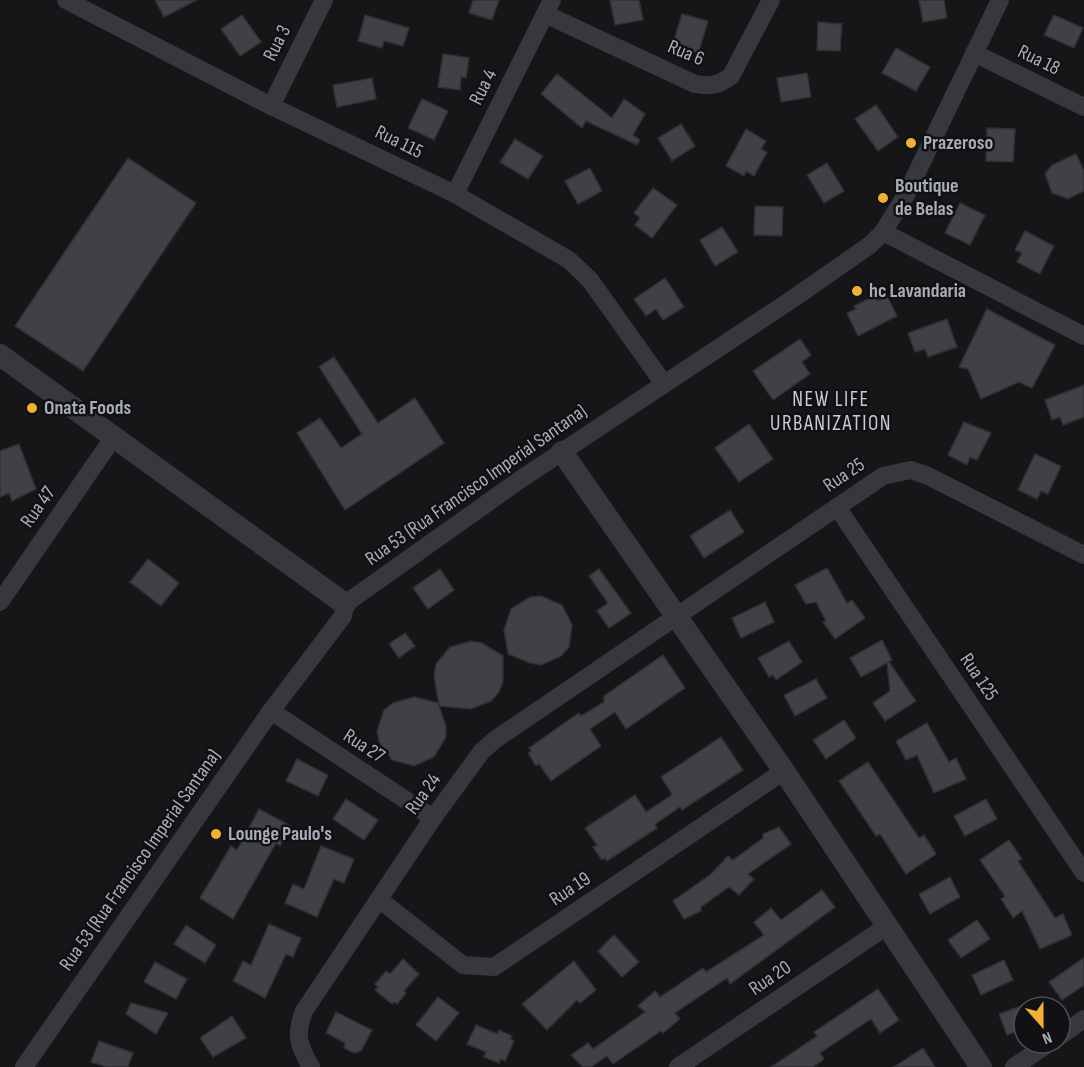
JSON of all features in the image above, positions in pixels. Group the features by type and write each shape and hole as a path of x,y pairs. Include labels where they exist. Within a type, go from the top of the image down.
{"street":[{"name":"Rua 115","path":"66,0 95,6 271,106 455,194 569,260 590,280 664,384"},
{"name":"Rua 3","path":"271,106 324,0"},
{"name":"Rua 6","path":"549,7 695,84 708,86 721,83 731,76 771,0"},
{"name":"Rua 53 (Rua Francisco Imperial Santana)","path":"24,1067 271,711 343,616 345,604 562,452 794,298 884,232 906,195 1000,0"},
{"name":"Rua 4","path":"455,194 549,7"},
{"name":"Rua 18","path":"975,53 1084,107"},
{"path":"884,232 1084,336"},
{"path":"0,355 345,604"},
{"name":"Rua 47","path":"0,602 113,438"},
{"path":"562,452 784,771 981,1067"},
{"name":"Rua 25","path":"676,615 883,476 911,470 928,476 1084,555"},
{"name":"Rua 125","path":"837,507 1084,873"},
{"name":"Rua 24","path":"311,1067 301,1050 297,1029 303,1011 380,900 433,818 482,751 676,615"},
{"name":"Rua 27","path":"271,711 433,818"},
{"name":"Rua 19","path":"380,900 454,959 473,968 494,967 784,771"},
{"name":"Rua 20","path":"678,1067 887,926"},
{"path":"1014,1067 1032,1055"}],"building":[{"path":"155,0 197,0 164,17"},
{"path":"473,0 499,0 492,20 469,13"},
{"path":"610,0 639,0 643,20 615,25"},
{"path":"919,0 944,0 947,18 923,22"},
{"path":"682,14 708,21 698,54 672,47"},
{"path":"242,15 261,42 240,56 221,29"},
{"path":"365,15 409,28 403,46 384,41 382,48 358,41"},
{"path":"1054,15 1083,28 1074,48 1044,35"},
{"path":"818,22 842,24 840,51 817,50"},
{"path":"896,48 930,67 916,91 882,73"},
{"path":"443,54 469,58 466,78 461,77 460,90 438,87"},
{"path":"807,73 811,97 781,102 777,78"},
{"path":"557,74 612,118 624,99 645,114 633,135 640,140 637,145 586,121 582,128 541,94"},
{"path":"372,78 376,99 337,107 333,85"},
{"path":"422,99 448,111 434,140 408,128"},
{"path":"876,105 898,137 878,151 855,119"},
{"path":"681,124 695,146 672,161 658,138"},
{"path":"987,128 1015,129 1013,162 986,161"},
{"path":"746,129 766,141 761,149 767,152 754,176 746,171 744,176 726,166"},
{"path":"515,139 543,156 528,179 500,162"},
{"path":"1076,154 1084,171 1084,191 1068,199 1052,193 1045,174 1052,165"},
{"path":"128,158 196,203 83,371 15,326"},
{"path":"827,163 844,191 824,203 807,175"},
{"path":"590,168 602,191 578,204 565,181"},
{"path":"653,188 677,205 652,238 635,225 640,218 634,213"},
{"path":"960,203 985,215 970,245 945,233"},
{"path":"755,206 783,207 782,236 754,235"},
{"path":"722,227 738,252 715,266 700,240"},
{"path":"1025,231 1054,246 1040,274 1017,262 1022,253 1015,250"},
{"path":"665,278 684,307 663,320 656,309 646,316 634,299"},
{"path":"876,295 878,301 887,296 897,316 858,336 847,313 856,309 854,306"},
{"path":"987,309 1055,345 1032,388 1019,382 981,399 968,369 959,367"},
{"path":"947,319 957,347 928,357 925,349 915,352 908,333"},
{"path":"800,339 811,355 802,362 810,374 773,400 753,371"},
{"path":"334,357 378,423 415,398 444,443 345,510 297,433 320,418 341,448 362,434 319,367"},
{"path":"1084,385 1084,417 1063,425 1060,417 1052,420 1045,400"},
{"path":"964,422 991,433 977,460 970,457 967,465 948,455"},
{"path":"749,424 773,459 739,482 715,448"},
{"path":"19,444 36,489 12,501 9,493 0,497 0,451"},
{"path":"1035,454 1061,466 1048,494 1041,491 1037,499 1018,490"},
{"path":"730,510 744,532 704,558 690,536"},
{"path":"148,559 179,583 161,606 130,582"},
{"path":"827,568 847,603 852,600 865,618 835,639 823,622 826,621 816,602 806,604 795,585"},
{"path":"440,569 454,590 428,609 413,588"},
{"path":"599,569 631,613 609,628 597,611 608,603 589,576"},
{"path":"541,596 562,605 572,625 569,647 561,656 541,665 508,654 504,630 511,609 530,597"},
{"path":"765,602 774,622 741,638 732,618"},
{"path":"405,633 415,646 399,658 389,644"},
{"path":"882,640 892,660 889,662 916,701 885,721 873,703 890,691 887,663 861,677 850,658"},
{"path":"471,641 482,643 503,656 503,681 499,692 491,701 471,709 439,706 434,675 436,664 450,647"},
{"path":"789,641 802,662 776,680 773,675 769,677 758,658"},
{"path":"663,655 685,688 626,729 615,712 590,729 601,746 551,781 539,764 536,766 528,753 531,751 529,748 579,713 581,716 604,702 604,696"},
{"path":"816,679 827,698 795,716 784,695"},
{"path":"414,697 438,703 446,726 446,737 434,757 414,766 392,760 379,742 377,731 384,710 393,703"},
{"path":"844,720 856,738 826,759 813,740"},
{"path":"927,723 949,762 956,758 966,779 934,793 917,755 906,760 896,741"},
{"path":"721,737 743,770 682,810 680,807 658,822 655,825 657,828 607,861 605,858 602,860 593,847 597,845 585,828 635,795 646,812 669,797 672,794 661,777"},
{"path":"297,759 328,775 318,796 286,781"},
{"path":"868,762 919,838 924,835 936,854 906,874 880,834 876,836 839,781"},
{"path":"346,799 378,820 364,840 333,819"},
{"path":"986,799 997,819 965,836 954,816"},
{"path":"259,809 291,826 280,846 276,843 233,919 200,898 231,846 237,850"},
{"path":"779,827 791,844 748,874 754,879 739,895 729,887 701,907 701,911 684,919 673,901 711,874 728,856 733,860 763,838 763,834"},
{"path":"1009,840 1022,859 1018,861 1055,918 1063,914 1072,935 1040,949 1022,911 1013,918 1001,899 1005,896 980,860"},
{"path":"321,846 354,859 344,883 334,879 317,917 285,903 293,884 304,889"},
{"path":"950,877 960,897 930,914 919,894"},
{"path":"822,890 835,907 730,984 727,978 675,1013 680,1019 663,1033 661,1031 613,1064 607,1056 591,1067 583,1067 571,1055 588,1043 593,1049 645,1012 638,1006 655,991 660,997 703,968 706,972 764,935 754,922 771,908 781,920"},
{"path":"977,920 990,939 961,958 948,940"},
{"path":"269,924 301,938 293,957 286,954 265,998 233,981 243,961 251,965"},
{"path":"186,925 216,945 205,963 174,944"},
{"path":"614,935 639,962 622,977 598,951"},
{"path":"1084,958 1084,985 1069,995 1058,995 1049,982"},
{"path":"403,959 419,974 404,991 406,993 397,1004 394,1002 392,1004 375,990 378,987 375,984 386,971 390,974"},
{"path":"1004,960 1013,980 981,995 972,975"},
{"path":"574,961 596,990 580,1003 577,1000 547,1030 522,1004"},
{"path":"155,962 187,979 176,999 144,982"},
{"path":"878,989 899,1020 880,1033 871,1019 820,1053 824,1059 813,1067 771,1067 817,1036 814,1032"},
{"path":"438,997 459,1013 436,1041 416,1025"},
{"path":"131,1003 168,1013 156,1034 126,1014"},
{"path":"1012,1009 1012,1033 1007,1035 999,1014"},
{"path":"336,1012 372,1030 361,1051 354,1053 344,1048 345,1043 326,1033"},
{"path":"232,1016 246,1038 213,1057 200,1038"},
{"path":"476,1025 497,1034 499,1030 512,1036 510,1039 514,1041 505,1061 501,1059 499,1063 484,1057 486,1052 467,1044"},
{"path":"99,1041 133,1053 128,1067 107,1067 91,1062"},
{"path":"923,1048 935,1067 894,1067 909,1057"}],"place":[{"name":"Prazeroso","path":"911,143"},
{"name":"Boutique de Belas","path":"883,198"},
{"name":"hc Lavandaria","path":"857,291"},
{"name":"Onata Foods","path":"32,408"},
{"name":"Lounge Paulo's","path":"216,834"}],"district":[{"name":"NEW LIFE URBANIZATION","path":"831,411"}]}
